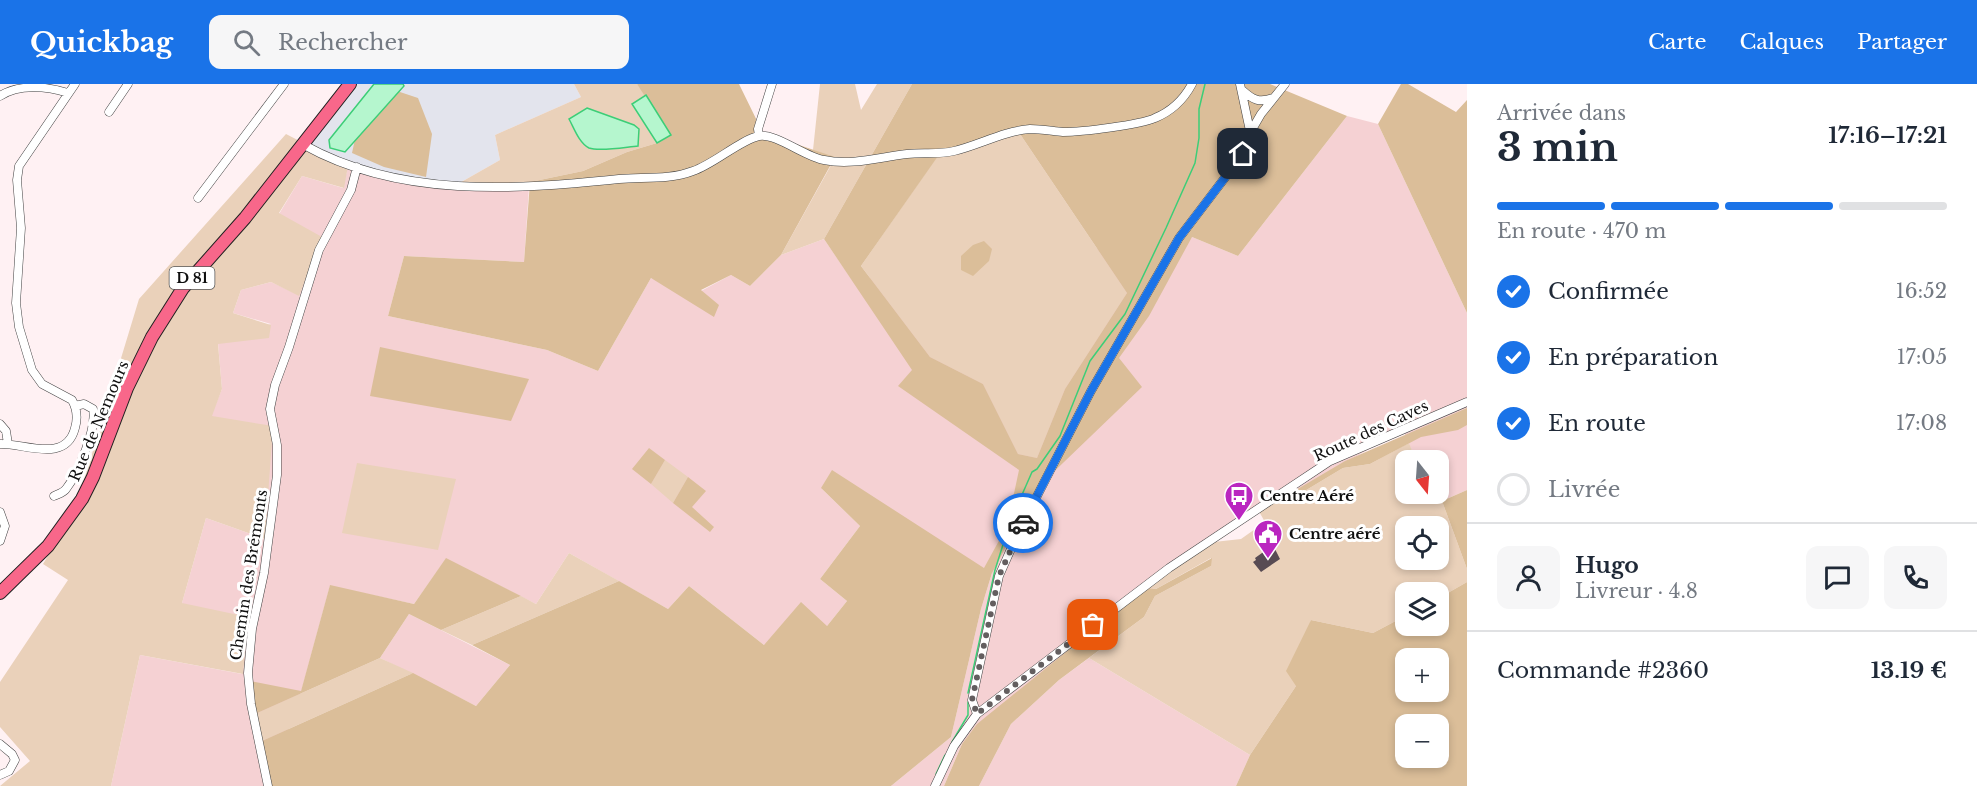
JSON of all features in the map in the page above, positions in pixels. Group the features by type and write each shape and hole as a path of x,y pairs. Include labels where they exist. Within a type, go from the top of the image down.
{"main road":[{"name":"Rue de Nemours","path":"0,593 48,546 82,498 93,477 127,388 152,337 183,288 245,218 304,145 348,85"}],"street":[{"path":"0,424 6,431 4,444 44,450 62,445 74,434 77,418 75,406 70,398 46,388 32,370 18,327 16,303 21,228 17,180 19,166 75,84"},
{"path":"109,112 128,84"},
{"path":"198,198 284,84"},
{"path":"759,136 758,129 772,84"},
{"path":"304,145 357,167 414,182 440,185 510,187 671,177 694,171 759,136 771,137 796,150 824,160 861,161 910,154 935,154 1030,129 1073,131 1154,119 1174,108 1192,84"},
{"path":"977,714 972,700 999,576 1018,533 1091,391 1179,238 1243,154 1250,133 1285,84"},
{"path":"0,96 12,88 25,86 46,87 68,93"},
{"path":"1241,87 1252,100 1263,102 1274,97"},
{"path":"1241,87 1250,133"},
{"name":"Chemin des Brémonts","path":"268,786 251,704 248,673 252,629 266,562 277,475 277,445 270,409 275,384 319,250 351,190 357,167"},
{"name":"Route des Caves","path":"935,786 954,746 977,714 1169,568 1329,461 1467,402"},
{"path":"54,496 64,492 77,470 94,417 93,409 88,405 75,406"},
{"path":"0,512 5,526 0,541"},
{"path":"0,744 12,754 15,760 9,771 0,775"}],"shaded area":[{"path":"355,84 574,84 581,97 495,135 500,160 456,185 348,166 308,145"},
{"path":"374,84 403,84 404,86 345,152 330,148 329,140"},
{"path":"574,84 637,84 646,95 632,104 657,143 627,152 583,171 530,182 529,187 456,185 500,160 495,135 581,97"},
{"path":"637,84 739,84 763,133 835,157 781,255 750,286 731,275 701,290 719,305 714,317 651,278 598,371 547,350 388,316 404,256 524,262 530,182 583,171 627,152 657,143 670,135"},
{"path":"820,84 855,84 861,110 877,84 912,84 824,239 781,255 835,158 813,150"},
{"path":"912,84 1270,84 1347,116 1238,256 1192,237 1149,316 1119,358 1142,387 1038,487 992,573 981,609 951,737 891,786 269,786 262,741 413,673 476,706 510,665 472,645 619,581 668,609 689,586 764,645 801,602 827,626 847,601 820,579 860,526 821,488 832,470 984,568 1007,526 1019,470 898,386 912,370 824,239","holes":["1020,134 1127,293 1065,389 1037,458 1018,454 983,384 930,357 861,266 943,149"]},
{"path":"1401,84 1408,84 1456,112 1467,100 1467,313 1378,124"},
{"path":"391,89 418,98 432,134 426,177 384,167 352,153 357,130"},
{"path":"646,95 671,135 657,143 632,104"},
{"path":"587,108 634,125 639,129 638,146 600,150 585,146 569,119"},
{"path":"1347,116 1378,124 1467,313 1467,490 1449,498 1449,450 1412,450 1403,430 1284,497 1247,512 962,744 944,786 891,786 951,737 981,609 992,573 821,488 860,526 820,579 847,601 827,626 764,645 689,586 668,609 569,553 536,604 446,559 414,604 330,586 301,692 269,786 111,786 140,655 242,674 182,603 206,518 265,539 211,416 222,389 218,343 271,324 233,313 241,290 271,282 299,295 279,214 302,176 343,188 348,166 406,182 529,187 524,262 404,256 388,316 547,350 598,371 651,278 701,291 731,275 750,286 781,255 824,239 852,280 1192,237 1238,256"},
{"path":"286,134 348,166 344,188 302,176 279,213 322,237 299,296 271,282 241,290 233,313 271,325 269,338 218,344 222,389 212,416 273,426 265,539 206,518 182,603 248,617 243,674 140,655 111,786 0,786 30,761 0,727 0,682 68,580 43,564 74,513 139,299"},
{"path":"1020,134 1127,293 1065,389 1037,458 1018,454 983,384 930,357 861,266 943,148"},
{"path":"984,241 992,249 989,261 973,276 961,270 961,256 973,245"},
{"path":"380,347 529,379 511,421 370,396"},
{"path":"1467,408 1467,425 1458,430 1421,437 1370,464 1343,468 1288,501 1284,497 1345,461"},
{"path":"1409,443 1412,450 1396,450"},
{"path":"649,448 665,460 651,484 632,469"},
{"path":"1395,451 1395,504 1443,504 1448,516 1395,516 1395,570 1449,570 1449,520 1467,569 1467,582 1449,592 1449,582 1395,582 1395,621 1373,633 1311,620 1296,686 1250,755 1089,658 1144,617 1155,596 1211,566 1211,558 1156,589 1145,588 1205,543 1241,539 1265,522 1257,508 1284,497 1288,501 1343,468 1370,464"},
{"path":"665,460 688,477 673,503 651,484"},
{"path":"357,463 456,479 438,550 342,533"},
{"path":"688,477 706,491 692,507 714,527 710,532 673,503"},
{"path":"1467,490 1467,569 1443,504 1449,504 1449,498"},
{"path":"569,553 619,581 472,645 441,630 521,596 536,604"},
{"path":"446,558 521,596 441,630 409,614 380,658 255,714 250,681 301,691 330,585 414,604"},
{"path":"1212,558 1211,566 1155,596 1144,617 1059,680 1011,724 979,786 944,786 962,744 977,724 1145,588 1156,589"},
{"path":"1467,582 1467,786 1236,786 1250,755 1296,686 1286,671 1311,620 1373,633 1395,621 1395,636 1449,636 1449,592"},
{"path":"409,614 510,665 476,706 380,658"},
{"path":"380,658 413,673 262,741 255,714"},
{"path":"1089,658 1250,755 1236,786 979,786 1011,724 1059,680"}],"building":[{"name":"Centre aéré","path":"1273,545 1280,559 1261,572 1253,562"}],"waterway":[{"path":"1010,522 1032,472 1037,469 1060,436 1090,361 1125,314 1195,163 1199,138 1199,109 1205,84"},
{"path":"968,693 995,570 1007,532"},
{"path":"952,742 968,715 968,702"},
{"path":"936,774 945,755"}],"way so far":[{"path":"1023,523 999,576 972,700 977,714 1093,625"}],"place":[{"name":"Centre Aéré","path":"1239,522"},
{"name":"Centre aéré","path":"1268,560"}],"route":[{"path":"1023,523 1091,391 1179,238 1243,154"}]}
